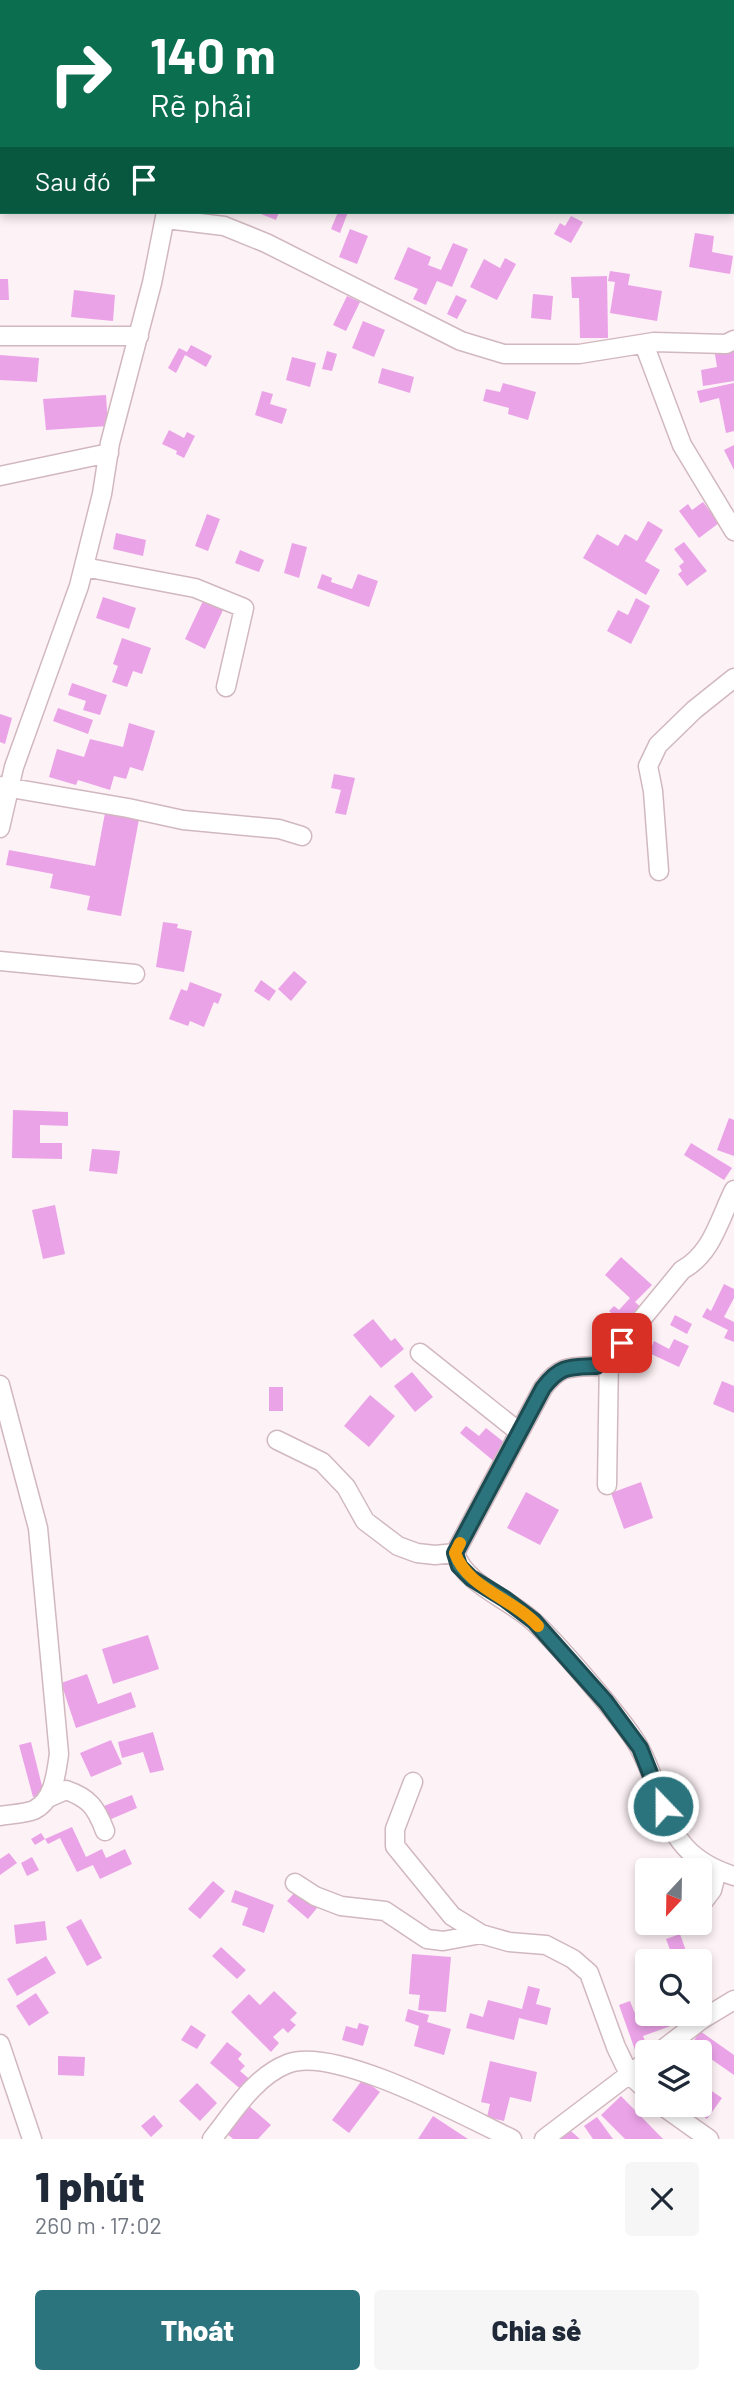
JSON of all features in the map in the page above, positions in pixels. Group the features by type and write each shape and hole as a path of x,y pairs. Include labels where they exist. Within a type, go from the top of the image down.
{"street":[{"path":"0,828 4,787 14,767 67,624 84,567 102,494 108,453 139,336 166,215 224,226 266,243 461,341 504,354 579,354 654,342 726,344 734,340"},
{"path":"0,336 139,336"},
{"path":"644,344 682,444 734,531"},
{"path":"0,476 108,453"},
{"path":"84,567 195,588 240,605 245,610 226,687"},
{"path":"659,872 649,766 659,745 694,710 734,678"},
{"path":"4,787 183,820 279,829 302,835"},
{"path":"0,961 135,974"},
{"path":"712,1890 726,1874 698,1860 678,1841 640,1748 606,1702 534,1621 471,1578 459,1566 455,1553 553,1374 566,1367 597,1366 609,1355 682,1270 704,1254 734,1190"},
{"path":"420,1353 520,1432"},
{"path":"607,1485 609,1355"},
{"path":"0,1385 38,1528 59,1754 55,1779 48,1798"},
{"path":"277,1440 321,1462 346,1487 365,1521 398,1546 417,1553 455,1553"},
{"path":"413,1782 395,1829 395,1846 452,1916 481,1934 509,1942 546,1945 573,1959 589,1973 616,2047 629,2074 635,2080"},
{"path":"0,1816 34,1810 48,1798 66,1790 83,1796 98,1812 105,1831"},
{"path":"295,1883 315,1896 341,1906 385,1911 427,1939 443,1941 481,1934"},
{"path":"675,2040 734,2000"},
{"path":"0,2044 32,2139"},
{"path":"212,2139 262,2079 286,2064 306,2059 355,2070 409,2088 512,2139"},
{"path":"544,2139 635,2070"},
{"path":"678,2117 709,2139"}],"building":[{"path":"261,214 278,214 276,220"},
{"path":"337,214 347,214 340,233 331,229"},
{"path":"571,216 583,222 571,243 554,234 560,223 565,226"},
{"path":"350,229 368,236 357,264 339,257"},
{"path":"695,233 714,236 712,252 733,256 730,274 689,267"},
{"path":"453,243 468,249 452,287 437,281 426,305 413,299 418,289 394,279 408,247 431,257 428,265 441,270"},
{"path":"505,258 516,264 497,300 470,287 484,259 500,268"},
{"path":"610,271 630,274 628,285 662,291 657,321 610,313 615,282 608,281"},
{"path":"607,276 608,338 580,338 579,298 572,298 571,277"},
{"path":"0,279 8,279 9,300 0,300"},
{"path":"74,290 115,295 113,321 71,317"},
{"path":"533,294 553,296 551,320 531,318"},
{"path":"456,295 467,300 457,319 447,314"},
{"path":"347,296 360,302 346,331 333,325"},
{"path":"363,321 385,330 374,357 352,348"},
{"path":"191,345 212,356 206,367 185,355 176,373 168,368 179,348 187,352"},
{"path":"734,345 734,381 703,386 701,370 717,367 714,348"},
{"path":"327,351 337,354 332,371 322,369"},
{"path":"0,355 39,358 37,382 0,380"},
{"path":"292,357 316,363 310,387 286,380"},
{"path":"382,368 414,377 410,393 378,383"},
{"path":"503,383 536,392 528,420 508,414 509,408 483,401 486,389 500,392"},
{"path":"734,383 734,431 726,433 719,398 700,403 697,391"},
{"path":"262,391 273,394 270,404 287,409 282,424 255,415"},
{"path":"106,395 108,426 46,430 43,399"},
{"path":"169,430 184,438 187,432 195,436 184,458 176,454 177,451 162,444"},
{"path":"734,445 734,470 724,450"},
{"path":"703,502 719,523 699,538 679,511 688,504 692,510"},
{"path":"207,514 220,519 208,551 195,546"},
{"path":"648,521 663,530 645,561 660,570 646,595 583,558 597,534 618,546 625,534 637,541"},
{"path":"116,533 146,540 143,556 113,549"},
{"path":"684,542 707,571 687,586 678,574 682,571 679,566 684,562 674,549"},
{"path":"292,543 307,547 299,578 284,573"},
{"path":"240,550 264,560 259,572 235,563"},
{"path":"322,574 332,578 331,582 352,589 358,574 378,581 369,607 317,588"},
{"path":"103,597 136,608 129,629 96,618"},
{"path":"636,598 650,606 631,644 607,631 618,610 628,615"},
{"path":"203,601 223,610 205,649 185,639"},
{"path":"122,638 151,648 142,674 133,671 127,687 112,682 118,666 113,664"},
{"path":"72,683 107,695 100,715 83,710 86,701 68,695"},
{"path":"58,708 93,720 88,734 53,721"},
{"path":"0,714 12,718 5,744 0,742"},
{"path":"129,723 155,731 143,771 130,767 126,779 114,776 110,790 78,780 76,785 49,777 57,749 84,757 90,739 123,747"},
{"path":"334,774 355,778 346,815 335,813 341,790 331,788"},
{"path":"105,813 139,819 121,916 87,910 90,896 50,888 53,874 6,865 9,850 95,866"},
{"path":"163,922 178,924 177,928 192,931 184,972 156,967"},
{"path":"294,971 307,982 291,1001 278,989"},
{"path":"261,980 276,991 269,1001 254,991"},
{"path":"190,982 222,994 218,1004 214,1002 204,1027 190,1021 188,1026 169,1019 181,989 187,991"},
{"path":"13,1110 68,1112 68,1126 40,1125 40,1143 62,1143 62,1159 12,1158"},
{"path":"729,1118 734,1120 734,1156 717,1150"},
{"path":"691,1143 732,1168 724,1180 684,1155"},
{"path":"92,1149 120,1151 117,1174 89,1171"},
{"path":"55,1205 65,1254 43,1259 32,1210"},
{"path":"621,1257 652,1285 635,1302 643,1309 627,1327 609,1311 614,1306 619,1310 630,1298 605,1275"},
{"path":"724,1284 734,1289 734,1298 724,1317 734,1322 734,1342 724,1338 728,1330 702,1317 707,1308 711,1311"},
{"path":"675,1315 692,1324 687,1334 670,1325"},
{"path":"373,1319 391,1341 395,1338 404,1349 381,1368 353,1335"},
{"path":"674,1339 689,1346 679,1367 649,1353 654,1341 669,1349"},
{"path":"412,1372 433,1397 415,1412 394,1386"},
{"path":"722,1381 734,1386 734,1413 713,1404"},
{"path":"269,1387 283,1387 283,1411 269,1411"},
{"path":"370,1395 395,1416 369,1447 344,1426"},
{"path":"466,1426 479,1436 486,1428 510,1447 496,1463 460,1433"},
{"path":"641,1482 653,1518 624,1529 611,1493"},
{"path":"526,1492 559,1510 540,1545 507,1528"},
{"path":"148,1635 159,1669 113,1684 102,1649"},
{"path":"87,1674 98,1704 131,1692 136,1707 76,1728 61,1683"},
{"path":"153,1732 164,1770 150,1773 143,1752 122,1758 118,1742"},
{"path":"111,1740 122,1764 91,1777 80,1753"},
{"path":"31,1742 44,1794 33,1797 19,1745"},
{"path":"132,1795 137,1808 109,1820 104,1806"},
{"path":"72,1827 86,1857 102,1849 106,1858 125,1849 132,1864 100,1879 93,1865 77,1872 60,1838 48,1844 45,1839"},
{"path":"41,1833 45,1839 35,1845 31,1839"},
{"path":"9,1853 17,1863 0,1875 0,1859"},
{"path":"32,1857 39,1870 27,1876 21,1863"},
{"path":"213,1881 225,1891 200,1919 188,1909"},
{"path":"235,1890 274,1905 264,1933 242,1925 248,1908 231,1902"},
{"path":"296,1891 317,1908 308,1919 287,1901"},
{"path":"81,1919 102,1958 87,1966 66,1927"},
{"path":"45,1921 47,1940 16,1944 14,1925"},
{"path":"681,1936 685,1949 670,1949 666,1939"},
{"path":"221,1947 246,1970 237,1979 212,1956"},
{"path":"412,1954 451,1957 446,2012 418,2010 420,1995 409,1994"},
{"path":"46,1956 56,1973 17,1996 7,1979"},
{"path":"528,1986 540,1989 536,2004 551,2008 547,2025 519,2018 514,2040 466,2028 470,2013 483,2017 488,2000 522,2009"},
{"path":"274,1991 297,2013 290,2020 296,2025 288,2033 283,2028 273,2037 279,2043 271,2052 231,2012 249,1994 260,2005"},
{"path":"36,1993 49,2013 29,2026 16,2006"},
{"path":"630,2001 635,2014 635,2026 671,2026 643,2036 645,2040 635,2040 635,2050 619,2005"},
{"path":"408,2009 429,2015 427,2022 451,2029 444,2055 414,2046 419,2026 405,2021"},
{"path":"359,2023 369,2026 363,2046 342,2040 346,2026 357,2029"},
{"path":"191,2025 206,2035 197,2049 181,2040"},
{"path":"700,2031 734,2055 734,2075 712,2060 712,2040 694,2040"},
{"path":"227,2042 242,2054 238,2059 245,2066 240,2071 253,2082 244,2092 210,2063"},
{"path":"58,2056 85,2057 84,2076 58,2075"},
{"path":"490,2061 537,2072 531,2102 510,2097 504,2121 487,2117 490,2104 481,2102"},
{"path":"363,2079 380,2092 349,2133 332,2120"},
{"path":"197,2083 217,2103 200,2121 179,2101"},
{"path":"712,2091 722,2098 712,2112"},
{"path":"621,2096 635,2110 635,2117 642,2117 663,2139 625,2139 601,2115"},
{"path":"249,2106 271,2125 258,2139 233,2139 225,2132"},
{"path":"154,2115 163,2126 151,2137 141,2126"},
{"path":"433,2116 468,2139 418,2139"},
{"path":"597,2117 613,2139 593,2139 584,2126"},
{"path":"564,2125 580,2139 551,2139"}],"slow traffic":[{"path":"460,1543 455,1553 459,1566 471,1578 505,1599 538,1626"}],"route":[{"path":"622,1343 597,1366 566,1367 553,1374 455,1553 459,1566 471,1578 534,1621 606,1702 640,1748 663,1806"}]}
